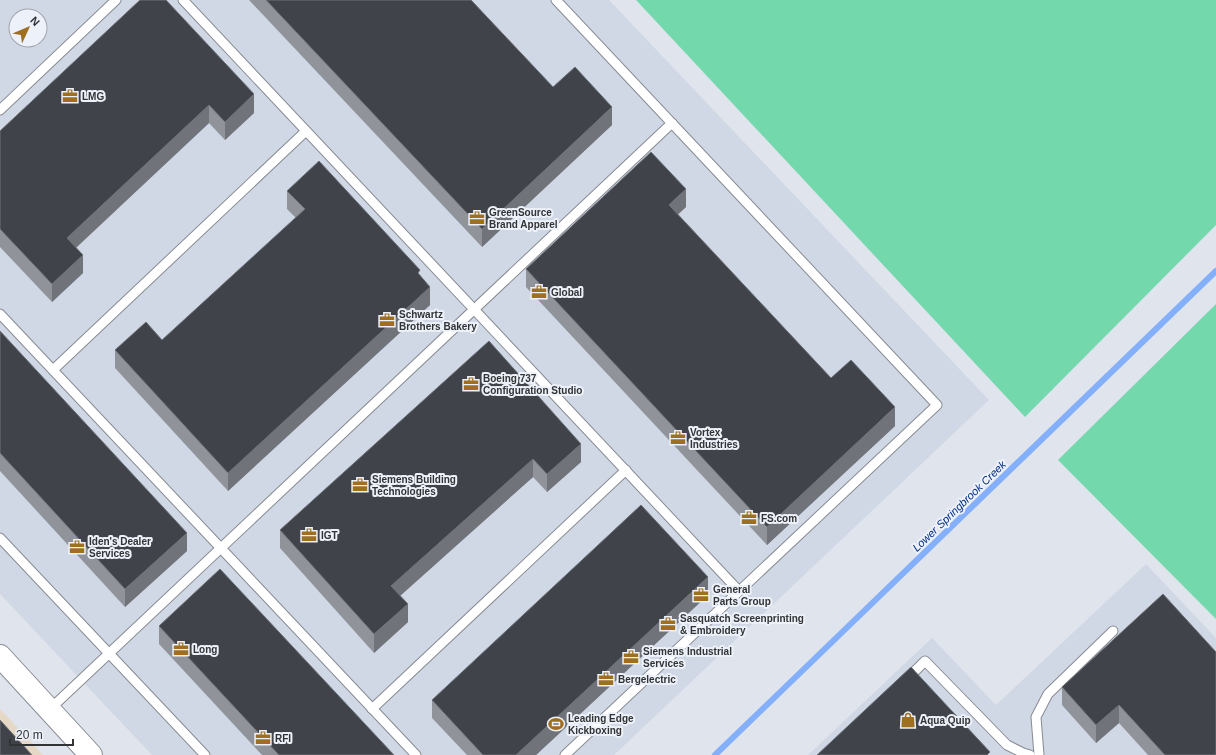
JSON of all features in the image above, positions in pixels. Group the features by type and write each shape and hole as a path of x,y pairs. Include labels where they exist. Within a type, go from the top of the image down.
{"street":[{"path":"0,656 91,755"}],"lane":[{"path":"0,110 116,0"},
{"path":"183,0 739,591"},
{"path":"556,0 937,404 565,755"},
{"path":"49,710 672,123"},
{"path":"53,370 306,131"},
{"path":"0,314 416,755"},
{"path":"372,709 626,470"},
{"path":"0,538 205,755"},
{"path":"1040,755 1036,717 1048,694 1113,631"},
{"path":"898,688 926,662 1007,745 1030,755"}],"shaded area":[{"path":"0,0 609,0 989,400 614,755 152,755 0,594"},
{"path":"1146,564 1216,638 1216,755 808,755 932,638 996,705"},
{"path":"0,709 43,755 0,755"}],"green space":[{"path":"636,0 1216,0 1216,225 1025,417"},
{"path":"1216,304 1216,619 1058,460"}],"building":[{"path":"140,0 166,0 254,94 225,122 209,105 67,238 83,255 52,284 0,229 0,131"},
{"path":"266,0 471,0 553,87 575,67 612,107 482,229"},
{"path":"651,152 686,189 669,205 831,378 851,360 895,407 767,527 526,269"},
{"path":"319,161 420,270 418,273 430,287 228,473 115,350 146,322 162,340 305,209 287,191"},
{"path":"0,331 187,533 125,589 0,453"},
{"path":"489,341 581,444 547,474 533,459 391,586 408,604 374,634 280,530"},
{"path":"641,505 708,577 516,755 483,755 432,700"},
{"path":"220,569 394,755 279,755 159,626"},
{"path":"1163,594 1216,652 1216,755 1165,755 1119,705 1096,725 1062,687"},
{"name":"Aqua Quip","path":"911,667 990,752 987,755 817,755"},
{"path":"0,720 32,755 0,755"}],"waterway":[{"name":"Lower Springbrook Creek","path":"715,755 1216,271"}],"place":[{"name":"LMG","path":"70,96"},
{"name":"GreenSource Brand Apparel","path":"477,218"},
{"name":"Global","path":"539,292"},
{"name":"Schwartz Brothers Bakery","path":"387,320"},
{"name":"Boeing 737 Configuration Studio","path":"471,384"},
{"name":"Vortex Industries","path":"678,438"},
{"name":"Siemens Building Technologies","path":"360,485"},
{"name":"FS.com","path":"749,518"},
{"name":"IGT","path":"309,535"},
{"name":"Iden's Dealer Services","path":"77,547"},
{"name":"General Parts Group","path":"701,595"},
{"name":"Sasquatch Screenprinting & Embroidery","path":"668,624"},
{"name":"Long","path":"181,649"},
{"name":"Siemens Industrial Services","path":"631,657"},
{"name":"Bergelectric","path":"606,679"},
{"name":"Aqua Quip","path":"908,720"},
{"name":"Leading Edge Kickboxing","path":"556,724"},
{"name":"RFI","path":"263,738"}]}
